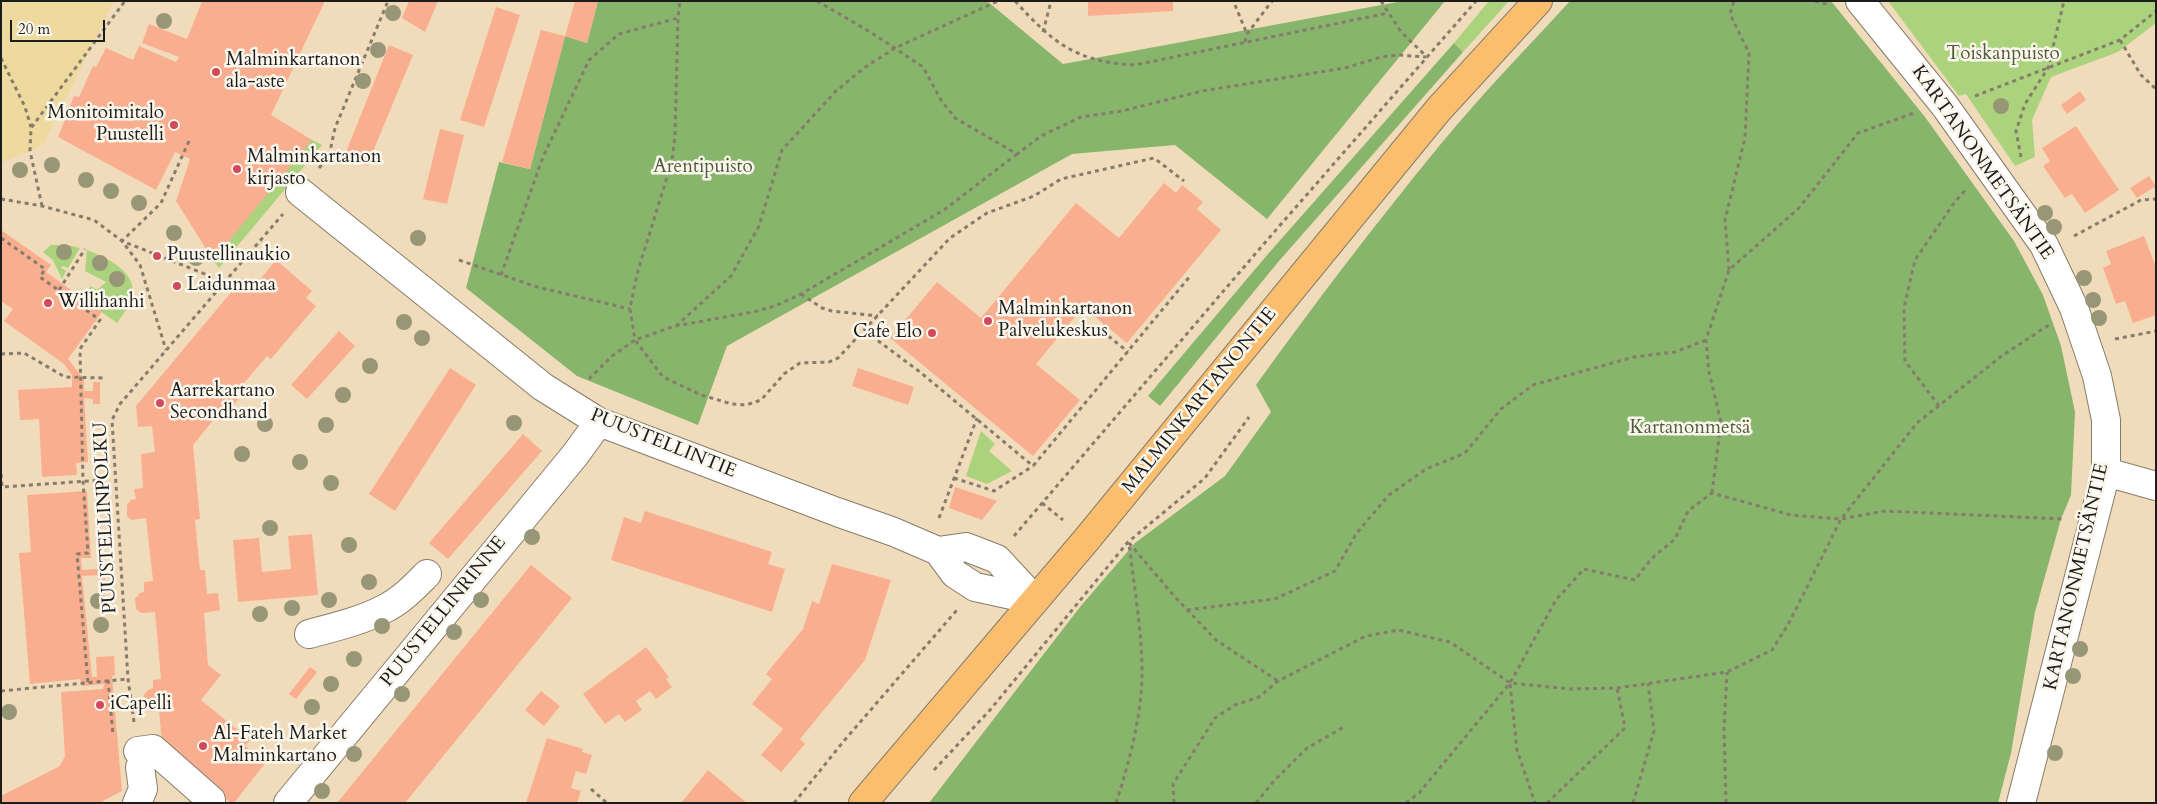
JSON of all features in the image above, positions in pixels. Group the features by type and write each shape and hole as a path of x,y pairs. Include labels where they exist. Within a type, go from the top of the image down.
{"main road":[{"name":"MALMINKARTANONTIE","path":"863,803 1211,388 1439,109 1538,1"}],"street":[{"name":"KARTANONMETSÄNTIE","path":"1860,1 1945,106 2044,245 2074,308 2097,376 2106,420 2106,472 2021,803"},
{"name":"PUUSTELLINTIE","path":"300,192 543,386 600,422 894,532 938,551"},
{"name":"PUUSTELLINRINNE","path":"288,803 575,455 600,422"},
{"path":"2106,472 2156,486"},
{"path":"966,547 997,559 1035,600 975,587 955,574 938,551 966,547"},
{"path":"309,634 354,622 386,608 407,594 427,574"},
{"path":"115,803 140,777 154,749 211,800"}],"path":[{"path":"31,128 125,1"},
{"path":"300,192 330,156 335,128 388,1"},
{"path":"680,1 675,135 672,161 637,274 630,309 635,340 663,377 701,395 732,404 746,405 761,400 784,374 800,363 829,362 838,358 950,238 988,214 1034,196 1061,179 1154,158 1184,181"},
{"path":"818,1 923,67 941,100 955,118 1017,154"},
{"path":"675,326 731,276 759,226 782,150 836,91 864,68 895,48 998,1"},
{"path":"1014,1 1043,32 1082,55 1110,64 1136,65 1388,13"},
{"path":"1043,32 1051,1"},
{"path":"1245,42 1247,34 1272,1"},
{"path":"1381,1 1400,32 1427,57"},
{"path":"997,559 1262,246 1476,1"},
{"path":"1406,803 1420,793 1510,684 1556,600 1584,569 1635,580 1651,559 1675,539 1688,511 1712,493 1721,422 1709,372 1706,340 1729,270 1725,220 1745,138 1749,53 1730,14 1734,1"},
{"path":"2021,157 2016,130 2025,104 2048,68 2064,1"},
{"path":"1235,5 1247,34"},
{"path":"1729,270 1799,208 1858,133 1920,111 1945,106 2120,40 2156,11"},
{"path":"502,275 543,157 589,60 619,34 678,18"},
{"path":"2120,40 2141,76 2156,89"},
{"path":"583,385 612,356 635,340 675,326 776,306 801,294 944,210 1041,136 1082,117 1122,111 1202,91 1345,68 1381,57 1398,55 1427,57"},
{"path":"1,58 25,108 31,128 30,151 42,206"},
{"path":"122,241 160,203 190,142"},
{"path":"1939,406 1905,362 1904,308 1915,260 1954,203 1987,165"},
{"path":"1,199 42,206 94,220 122,241 225,282"},
{"path":"2074,236 2141,200 2156,199"},
{"name":"PUUSTELLINPOLKU","path":"140,777 128,679 112,420 120,404 267,234"},
{"path":"1,238 45,269 40,277 100,320 80,350 83,481 88,553 77,554 88,683"},
{"path":"122,241 140,265 166,350"},
{"path":"59,290 85,249"},
{"path":"459,260 537,287 630,309"},
{"path":"954,478 994,492 1033,466 1191,274"},
{"path":"801,294 832,311 878,316"},
{"path":"1174,803 1173,784 1215,718 1235,705 1259,697 1278,681 1366,636 1398,630 1450,642 1510,684 1570,690 1618,688 1727,672 1772,650 1793,615 1841,519 1917,423 2003,355 2074,308"},
{"path":"1105,325 1101,330 1128,352"},
{"path":"865,331 920,372 1033,466"},
{"path":"2114,339 2156,331"},
{"path":"1187,610 1275,599 1335,571 1356,534 1389,495 1426,469 1465,454 1500,409 1533,385 1634,357 1675,352 1706,340"},
{"path":"1,354 24,353 65,377 104,378"},
{"path":"930,774 990,710 1128,542 1205,478 1249,417"},
{"path":"939,518 977,418"},
{"path":"1,474 2,487 103,480"},
{"path":"1712,493 1791,515 1841,519 1885,512 2070,519"},
{"path":"1128,542 1187,610 1216,640 1278,681"},
{"path":"1116,803 1132,754 1142,680 1138,620 1128,542"},
{"path":"794,803 975,587"},
{"path":"1726,803 1724,728 1727,672"},
{"path":"1,691 128,679"},
{"path":"1633,803 1654,731 1648,683"},
{"path":"1510,684 1517,750 1535,803"},
{"path":"1547,803 1625,728 1618,688"},
{"path":"1256,803 1273,782 1307,748 1344,727"},
{"path":"592,789 608,803"}],"green space":[{"name":"Arentipuisto","path":"598,1 987,1 1063,64 1403,1 1445,1 1267,219 1175,145 1072,154 727,346 698,425 577,376 466,288 499,162 530,169 565,36 587,43"},
{"path":"1489,1 1509,1 1463,52 1454,43"},
{"name":"Kartanonmetsä","path":"1570,1 1831,1 1925,117 2014,241 2043,295 2061,346 2075,412 2071,495 2061,519 2035,612 2011,753 1998,803 929,803 1080,607 1135,543 1225,476 1271,412 1256,385 1278,354 1369,234 1440,145"},
{"name":"Toiskanpuisto","path":"1888,1 2156,1 2156,23 2118,52 2051,77 2032,120 2035,157 2015,166 1966,94 1959,96"},
{"path":"1454,43 1463,52 1279,261 1160,406 1148,396 1268,254"},
{"path":"302,135 322,145 219,268 205,250"},
{"path":"51,245 68,245 80,248 68,268 63,266 61,268 66,271 62,279 53,260 43,252"},
{"path":"87,250 105,258 122,269 132,284 133,294 130,304 117,323 82,298 91,286 97,290 106,282 85,271"},
{"path":"981,431 995,444 989,451 1012,471 987,484 966,476"}],"sand":[{"path":"1,1 114,1 43,145 1,163"}],"building":[{"name":"Malminkartanon ala-aste","path":"202,1 325,1 271,115 312,140 213,260 176,201 190,159 175,152 156,190 58,137 74,96 79,97 93,66 96,67 106,48 133,60 139,46 176,62 179,57 142,43 149,24 187,39"},
{"path":"409,1 438,1 425,32 402,18"},
{"path":"575,1 598,1 587,43 565,36"},
{"path":"1088,1 1173,1 1173,11 1088,16"},
{"path":"496,7 520,15 484,127 460,120"},
{"path":"541,30 565,36 530,169 502,162"},
{"path":"389,45 413,55 367,166 344,157"},
{"path":"2080,91 2086,100 2067,114 2061,105"},
{"path":"2076,126 2119,190 2085,213 2072,194 2065,198 2043,166 2050,161 2042,148"},
{"path":"440,129 464,135 447,204 423,199"},
{"path":"2149,176 2156,186 2137,198 2130,188"},
{"name":"Malminkartanon Palvelukeskus","path":"1164,183 1176,193 1182,185 1203,202 1197,209 1221,230 1127,343 1083,307 1036,364 1080,400 1033,456 890,338 937,282 981,318 1076,203 1119,238"},
{"path":"1,230 51,265 46,272 102,312 68,359 84,379 84,391 93,391 93,382 100,382 100,404 93,404 93,399 84,398 88,462 76,463 77,475 42,477 39,419 20,420 18,390 72,387 72,375 64,364 4,321 13,309 1,301"},
{"path":"2144,236 2156,267 2156,315 2133,323 2125,301 2116,304 2103,268 2111,264 2106,251"},
{"path":"276,260 312,291 306,298 316,306 271,359 267,356 239,389 244,392 220,422 215,418 193,445 200,519 195,520 200,570 205,570 207,594 218,593 220,610 204,613 208,665 221,675 201,700 250,740 245,746 266,762 234,803 231,803 217,792 219,789 162,742 159,711 150,712 144,706 144,695 153,688 153,680 161,679 155,612 141,613 136,609 135,599 140,593 144,592 144,582 153,581 146,518 131,520 127,516 127,505 131,500 136,499 134,489 143,488 141,454 155,452 152,426 138,427 136,406 243,278 254,287"},
{"path":"339,331 355,346 307,399 291,385"},
{"path":"450,368 476,385 395,511 369,494"},
{"path":"858,368 914,387 908,405 852,386"},
{"path":"523,434 542,451 448,559 429,543"},
{"path":"955,487 997,501 982,520 949,508"},
{"path":"87,491 91,558 81,558 82,570 97,569 97,558 104,557 105,580 98,580 98,575 82,576 92,677 97,677 96,657 114,656 115,675 112,676 122,791 99,803 1,803 1,796 60,766 65,756 61,692 103,689 104,684 82,686 80,679 30,684 19,553 31,552 27,495"},
{"path":"645,511 772,552 768,564 785,569 772,612 611,560 624,517 641,523"},
{"path":"312,534 318,595 238,602 233,540 259,538 262,572 291,569 288,536"},
{"path":"832,564 891,580 865,660 800,739 805,744 781,772 761,755 783,729 752,704 772,679 766,674 803,629 812,601 819,604"},
{"path":"531,565 572,598 405,803 337,803"},
{"path":"646,647 669,677 666,679 672,687 656,699 650,691 636,701 642,710 625,722 619,714 605,724 583,694"},
{"path":"310,667 317,672 296,699 289,694"},
{"path":"541,691 560,706 544,726 525,710"},
{"path":"547,738 583,749 582,752 592,755 586,774 576,771 571,788 581,791 577,803 526,803"},
{"path":"708,770 747,803 681,803"}],"place":[{"name":"Malminkartanon ala-aste","path":"216,72"},
{"name":"Monitoimitalo Puustelli","path":"174,125"},
{"name":"Malminkartanon kirjasto","path":"237,169"},
{"name":"Puustellinaukio","path":"157,256"},
{"name":"Laidunmaa","path":"177,286"},
{"name":"Willihanhi","path":"48,303"},
{"name":"Malminkartanon Palvelukeskus","path":"988,321"},
{"name":"Cafe Elo","path":"932,333"},
{"name":"Aarrekartano Secondhand","path":"160,403"},
{"name":"iCapelli","path":"100,705"},
{"name":"Al-Fateh Market Malminkartano","path":"203,746"}]}
